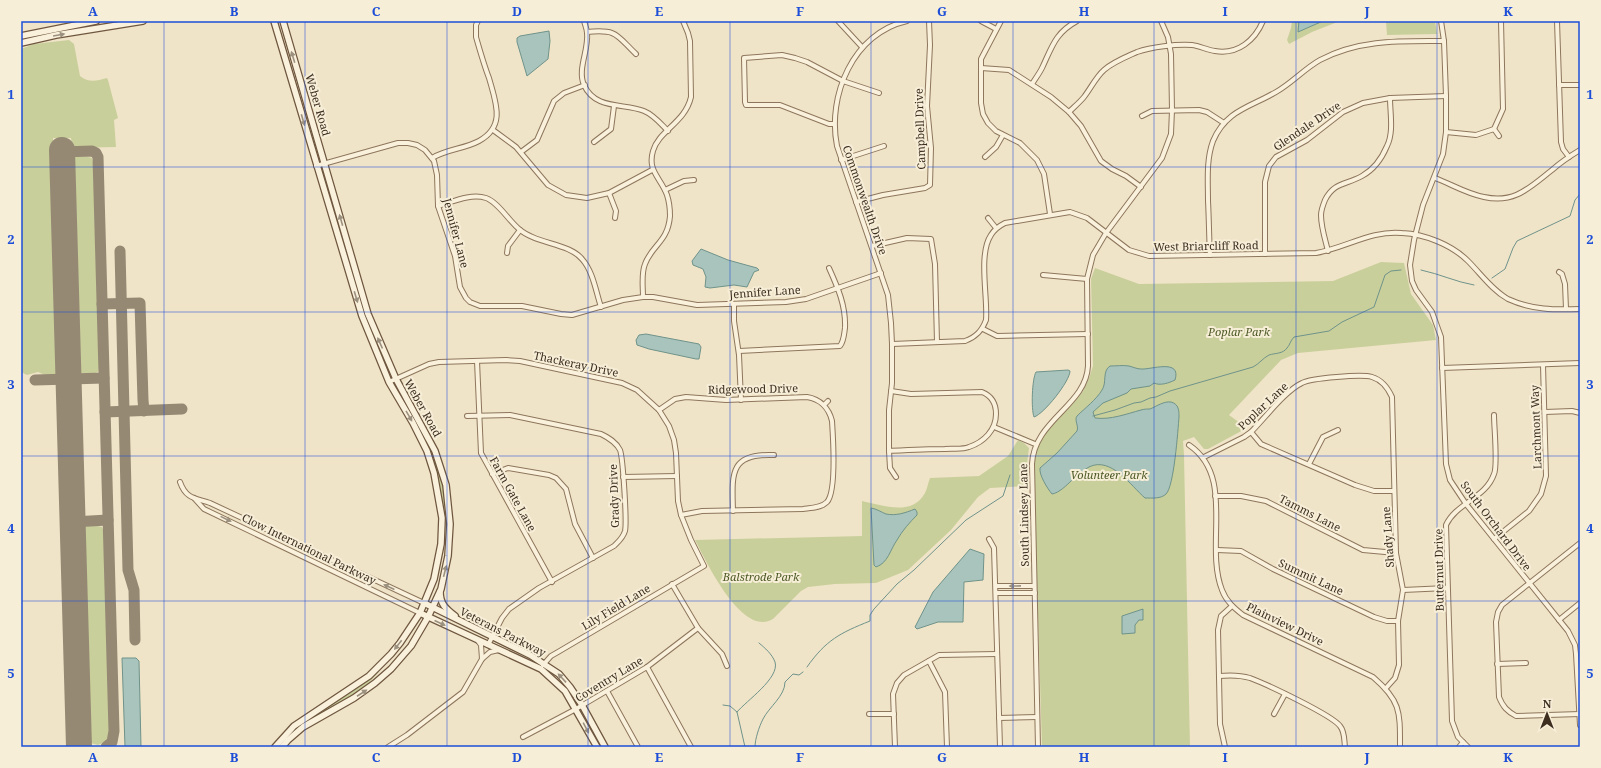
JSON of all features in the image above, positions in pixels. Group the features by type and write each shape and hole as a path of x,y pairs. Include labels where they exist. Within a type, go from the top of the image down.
{"main road":[{"path":"21,36 96,21"},
{"path":"21,43 56,35 143,21"},
{"name":"Weber Road","path":"274,21 365,327 389,382 413,423 427,451 434,473 440,504 442,530 434,579 420,613 400,643 379,666 354,687 313,712 294,726 275,747"},
{"name":"Weber Road","path":"282,747 295,733 366,690 384,676 411,646 433,608 441,589 450,540 446,485 439,462 432,443 396,379 368,314 283,21"},
{"path":"292,78 295,80 301,98 306,100"},
{"path":"441,589 440,599 442,604 461,621"},
{"name":"Veterans Parkway","path":"424,603 493,635 544,663 559,674 582,705 605,747"},
{"name":"Veterans Parkway","path":"420,613 541,669 565,691 596,747"}],"street":[{"path":"316,166 398,143 417,145 425,150 432,158 445,151 477,142 486,137 493,130 496,117 496,105 476,37 478,21"},
{"path":"584,21 587,32 582,71 584,85 595,98 601,102 614,106 644,111 654,117 668,131"},
{"path":"643,297 642,279 644,266 648,258 661,242 669,224 669,204 664,190 652,170 653,150 660,139 683,115 689,105 691,97 690,40 683,21"},
{"path":"838,21 862,47"},
{"name":"Commonwealth Drive","path":"896,477 890,468 889,451 892,344 888,295 841,160 837,146 834,124 843,81 850,65 862,47 873,36 886,28 907,21"},
{"name":"Campbell Drive","path":"856,202 878,196 925,188 930,185 931,154 927,106 930,45 929,21"},
{"path":"981,21 996,29"},
{"path":"1001,21 981,59 981,103 983,114 991,127 1003,135 1020,143 1038,160 1044,174 1050,214"},
{"path":"1032,84 1042,69 1054,41 1065,29 1077,21"},
{"name":"South Lindsey Lane","path":"1038,747 1032,464 1035,444 1039,437 1081,390 1086,380 1088,366 1087,279 1093,255 1106,233 1158,164 1171,134 1172,110 1170,46 1161,21"},
{"path":"1069,112 1083,98 1100,74 1108,67 1140,51 1170,46 1192,45 1218,52 1233,50 1252,40 1257,34 1263,21"},
{"name":"South Orchard Drive","path":"1441,21 1444,41 1446,132 1443,154 1435,178 1423,205 1411,252 1411,274 1416,290 1436,320 1441,337 1446,464 1450,480 1466,504 1559,620 1575,645 1578,654 1580,724"},
{"path":"1446,132 1476,135 1494,128 1503,109 1501,21"},
{"path":"1557,21 1561,142 1563,149 1569,157"},
{"path":"587,32 604,31 615,34 636,54"},
{"path":"1210,256 1207,169 1209,154 1214,139 1224,123 1243,108 1278,92 1309,66 1337,52 1376,43 1444,41"},
{"path":"834,124 829,124 780,105 746,105 744,58 782,55 795,58 807,62 843,81 879,93"},
{"path":"981,68 1009,70 1052,97 1069,112 1081,126 1102,160 1112,169 1126,176 1141,187"},
{"path":"521,152 537,140 554,101 564,93 584,85"},
{"path":"1559,85 1580,85"},
{"name":"Glendale Drive","path":"1265,254 1265,182 1267,171 1273,161 1282,154 1307,140 1343,112 1363,103 1390,98 1446,96"},
{"path":"1328,251 1321,214 1328,194 1335,187 1362,176 1380,159 1388,146 1391,132 1390,98"},
{"path":"594,142 611,129 614,106"},
{"path":"1142,116 1152,111 1199,110 1207,112 1224,123"},
{"path":"1494,128 1499,136"},
{"path":"493,130 511,142 521,152 543,180 560,192 577,197 587,198 609,193 652,170"},
{"path":"985,157 996,147 1003,135"},
{"path":"841,160 884,146"},
{"path":"1435,178 1484,197 1505,198 1521,193 1535,185 1569,157 1580,150"},
{"name":"Jennifer Lane","path":"432,158 437,170 438,206 455,256 460,287 462,293 470,302 480,306 522,306 567,315 579,314 623,300 643,297 653,297 691,304 786,302 806,299 881,274"},
{"path":"664,190 684,181 694,180"},
{"path":"609,193 616,211 615,218"},
{"path":"438,206 473,197 486,198 492,201 520,230 537,240 567,249 578,255 588,267 601,307"},
{"name":"West Briarcliff Road","path":"996,228 1005,223 1050,214 1070,212 1087,218 1129,250 1142,255 1163,257 1328,251 1370,235 1401,232 1440,243 1457,252 1491,286 1507,298 1532,307 1546,310 1580,309"},
{"path":"892,344 966,341 983,329 986,314 985,255 990,236 996,228 988,218"},
{"path":"507,253 508,246 520,230"},
{"path":"872,246 907,238 931,239 935,264 937,342"},
{"path":"739,351 840,346 844,339 844,310 838,289 829,268"},
{"path":"1559,272 1562,274 1565,284 1566,309"},
{"path":"1043,275 1087,279"},
{"path":"734,304 734,321 739,351 741,400"},
{"path":"983,329 998,336 1088,334"},
{"name":"Farm Gate Lane","path":"477,361 481,453 552,582"},
{"name":"Thackeray Drive","path":"389,382 429,364 439,362 520,361 611,380 637,390 659,410 669,426 674,440 681,515 704,566"},
{"path":"1442,368 1580,363"},
{"name":"Larchmont Way","path":"1494,539 1529,511 1541,494 1546,476 1543,365"},
{"name":"Poplar Lane","path":"1204,457 1251,432 1290,391 1302,383 1319,378 1371,376 1383,382"},
{"name":"Shady Lane","path":"1383,382 1392,397 1396,553 1402,590 1398,620 1399,665 1394,678 1386,688"},
{"path":"889,451 966,448 973,446 987,437 994,427 996,408 993,400 986,394 975,392 911,394 891,391"},
{"name":"Ridgewood Drive","path":"659,410 675,399 686,397 711,400 741,400 807,397 815,399 824,405"},
{"path":"681,515 702,511 814,508 827,501 833,484 832,424 830,414 824,405 828,401"},
{"path":"1545,412 1572,411 1580,413"},
{"name":"Grady Drive","path":"467,416 510,415 601,434 610,438 620,450 623,477 625,523 623,537 614,546 526,596 508,609 488,645"},
{"name":"Butternut Drive","path":"1468,747 1458,737 1452,721 1446,525 1450,517 1487,487 1495,474 1494,415"},
{"path":"994,427 1035,444"},
{"path":"1309,464 1323,437 1338,430"},
{"path":"1251,432 1261,444 1309,464 1355,486 1374,491 1394,491"},
{"name":"Plainview Drive","path":"1189,445 1204,457 1212,475 1215,496 1218,576 1222,590 1232,606 1243,615 1373,677 1386,688 1395,700 1400,718 1400,747"},
{"path":"732,511 733,474 740,462 753,455 774,455"},
{"path":"736,459 740,462"},
{"path":"492,474 502,469 514,468 556,478 566,489 569,496 571,515 594,558"},
{"path":"623,477 677,476"},
{"name":"Clow International Parkway","path":"180,482 183,491 204,509 420,613"},
{"name":"Tamms Lane","path":"1215,496 1241,496 1266,501 1363,550 1396,553"},
{"name":"Clow International Parkway","path":"193,498 210,503 424,603"},
{"path":"827,501 831,505"},
{"path":"989,539 994,548 1000,747"},
{"path":"1580,543 1502,605 1498,612 1496,622 1499,697 1502,706 1516,716 1580,714"},
{"name":"Summit Lane","path":"1217,550 1241,550 1273,569 1374,617 1387,621 1398,620"},
{"name":"Lily Field Lane","path":"541,669 544,663 558,652 704,566"},
{"path":"672,584 698,628 722,654 727,666"},
{"path":"996,586 1034,586"},
{"path":"1402,590 1447,588"},
{"path":"996,593 1034,593"},
{"path":"1559,620 1580,604"},
{"path":"1224,747 1221,732 1218,625 1222,616 1232,606"},
{"name":"Coventry Lane","path":"523,737 607,692 646,667 698,628"},
{"path":"477,640 481,645 482,659"},
{"path":"388,747 418,727 463,692 482,659 490,652 499,650"},
{"path":"894,747 893,694 897,683 904,675 939,655 997,654"},
{"path":"929,661 945,692 947,747"},
{"path":"1497,664 1526,663"},
{"path":"646,667 691,747"},
{"path":"1219,676 1234,675 1249,678 1285,694 1334,720 1341,727 1344,734 1345,747"},
{"path":"607,692 638,747"},
{"path":"1274,714 1285,694"},
{"path":"1501,715 1506,710"},
{"path":"869,714 894,714"},
{"path":"999,718 1037,717"},
{"path":"1459,747 1463,742"}],"green space":[{"path":"1292,21 1340,21 1312,32 1289,44 1287,40"},
{"path":"1386,21 1435,21 1437,34 1387,35"},
{"path":"69,40 74,44 80,76 86,80 96,81 107,78 108,80 118,118 114,120 116,147 72,148 71,138 53,138 61,371 52,375 38,372 27,375 21,372 21,49 34,44"},
{"path":"81,155 92,158 96,185 100,363 98,372 89,375 77,372 71,159"},
{"name":"Volunteer Park","path":"1381,262 1404,263 1411,294 1433,325 1436,340 1298,353 1281,360 1229,415 1247,428 1208,449 1204,449 1194,437 1183,441 1190,747 1042,747 1033,452 1039,437 1074,402 1083,391 1088,381 1093,366 1091,279 1095,268 1139,284 1333,281"},
{"name":"Balstrode Park","path":"1018,440 1029,448 1027,486 990,488 978,497 951,530 908,570 876,583 835,584 808,587 801,591 773,619 761,622 749,618 738,608 716,579 695,540 862,536 862,501 896,508 912,505 925,493 930,478 979,476 1008,456"},
{"path":"429,446 441,477 446,509 447,531 439,481 428,447"},
{"path":"92,525 102,527 105,535 111,691 111,733 108,741 98,745 87,742 81,528"},
{"path":"378,671 379,672 363,689 305,723 304,722 353,691"}],"water":[{"path":"1299,21 1323,21 1298,32"},
{"path":"549,31 550,41 548,59 527,76 517,38 520,36"},
{"path":"701,249 759,270 754,272 747,287 734,285 710,288 705,287 706,277 703,269 693,265 692,261"},
{"path":"646,334 699,344 701,347 699,359 649,349 637,345 636,340 639,335"},
{"path":"1110,366 1129,366 1138,369 1170,367 1174,369 1176,373 1175,380 1173,381 1162,384 1154,383 1150,386 1131,389 1127,393 1103,403 1093,412 1095,418 1107,418 1143,409 1150,409 1166,402 1176,404 1179,410 1177,445 1169,489 1162,497 1145,498 1120,474 1105,466 1097,465 1089,467 1060,490 1052,494 1042,478 1040,468 1057,453 1077,431 1077,416 1100,394 1104,384 1106,371"},
{"path":"1070,371 1069,376 1061,389 1050,404 1034,417 1032,408 1032,394 1036,372"},
{"path":"871,508 890,515 900,514 915,509 917,512 917,515 901,533 886,559 876,567 874,565"},
{"path":"970,549 984,554 983,580 964,582 963,622 938,622 917,629 915,627 933,592"},
{"path":"1143,609 1143,620 1139,620 1135,625 1135,633 1122,634 1122,616"},
{"path":"122,658 136,658 139,661 141,747 125,747"}],"waterway":[{"path":"1492,278 1505,269 1517,241 1570,216 1575,200 1580,194"},
{"path":"1093,416 1141,402 1170,391 1253,367 1269,355 1285,350 1294,337 1329,331 1342,322 1374,307 1385,275 1391,271 1401,270"},
{"path":"1421,270 1474,285"},
{"path":"807,667 821,650 834,638 850,629 870,621 870,615 874,609 897,584 914,570 966,520 1003,496 1010,475"},
{"path":"737,712 768,682 775,668 775,662 772,656 759,643"},
{"path":"755,747 756,737 762,722 782,692 785,682 793,674 799,675 803,672"},
{"path":"723,705 730,706 737,712 745,747"}],"taxiway":[{"path":"62,152 92,151 96,153 98,157 114,731 112,742 106,747"},
{"path":"120,251 128,570 134,590 135,640"},
{"path":"102,304 140,303 144,411"},
{"path":"35,380 104,378"},
{"path":"105,412 182,409"},
{"path":"73,522 108,520"}],"runway":[{"path":"62,150 79,747"}],"park label":[{"name":"Poplar Park","path":"1239,332"}]}
